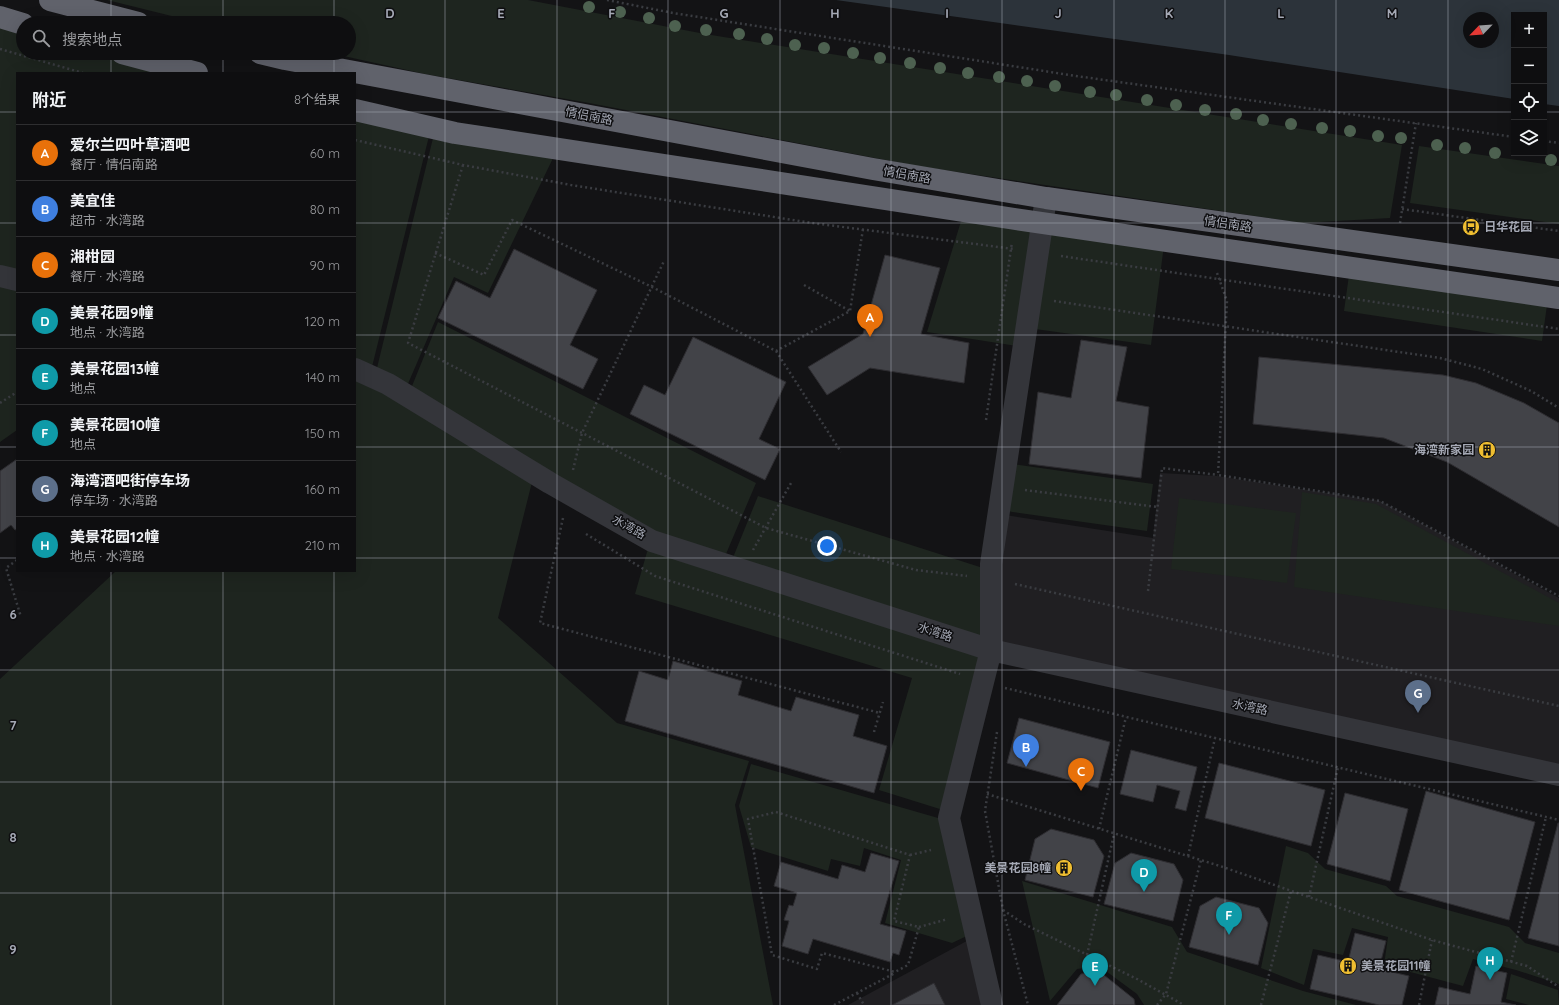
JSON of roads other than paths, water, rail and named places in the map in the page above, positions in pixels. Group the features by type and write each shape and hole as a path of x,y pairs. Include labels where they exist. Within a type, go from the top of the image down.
{"highway":[{"path":"50,0 111,16"},
{"path":"0,17 16,22"},
{"path":"148,60 193,72"},
{"name":"情侣南路","path":"289,60 352,72"},
{"name":"情侣南路","path":"356,73 873,169 1046,198 1559,270"},
{"path":"356,110 455,133 1015,219 1559,298"}],"street":[{"path":"992,1005 949,818 1000,653 991,578 991,564 1046,198"},
{"path":"0,276 16,280"},
{"name":"水湾路","path":"356,368 388,384 550,483 652,541 1000,653 1559,775"}],"place":[{"name":"日华花园","path":"1471,227"},
{"name":"爱尔兰四叶草酒吧","path":"870,337"},
{"name":"海湾新家园","path":"1487,450"},
{"name":"海湾酒吧街停车场","path":"1418,713"},
{"name":"美宜佳","path":"1026,767"},
{"name":"湘柑园","path":"1081,791"},
{"name":"美景花园8幢","path":"1064,868"},
{"name":"美景花园9幢","path":"1144,892"},
{"name":"美景花园10幢","path":"1229,935"},
{"name":"美景花园11幢","path":"1348,966"},
{"name":"美景花园12幢","path":"1490,980"},
{"name":"美景花园13幢","path":"1095,986"}]}
